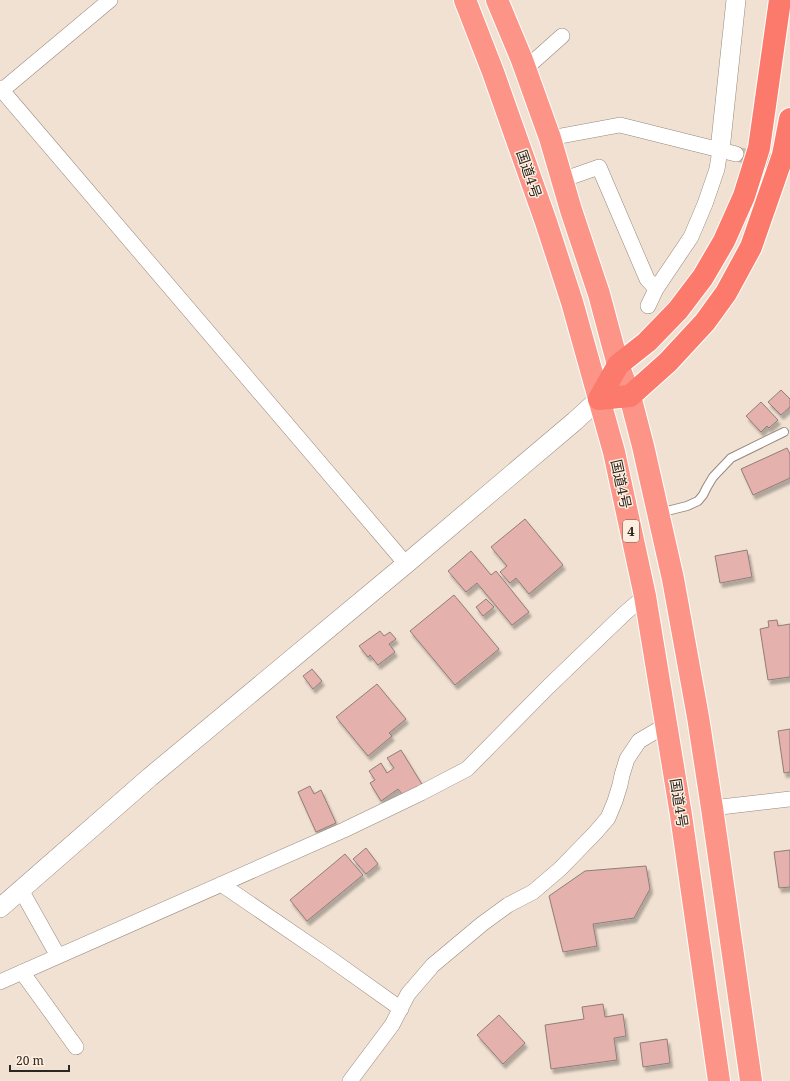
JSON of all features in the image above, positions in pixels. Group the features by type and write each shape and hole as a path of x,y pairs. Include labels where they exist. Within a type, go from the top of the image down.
{"highway":[{"name":"国道4号","path":"465,0 493,72 546,222 572,302 614,452 645,596 681,815 719,1081"},
{"name":"国道4号","path":"497,0 525,68 550,138 599,294 618,365 630,396 643,446 673,579 698,717 751,1081"},
{"path":"599,399 618,365 647,342 678,310 703,277 724,241 744,196 759,148 780,0"},
{"path":"599,399 630,396 668,362 705,322 726,293 751,247 783,156 790,119"}],"street":[{"path":"110,0 1,90 406,564"},
{"path":"648,306 656,289 690,237 705,204 718,169 728,152 736,0"},
{"path":"525,68 562,36"},
{"path":"550,138 620,125 728,152"},
{"path":"562,180 599,168 647,279 656,289"},
{"path":"0,908 150,778 406,564 599,399"},
{"path":"0,982 344,830 467,769 549,686 625,613 645,596"},
{"path":"350,1081 392,1025 408,994 433,965 482,924 508,905 533,892 560,869 595,833 608,818 615,801 627,759 639,741 666,725"},
{"path":"712,808 790,799"},
{"path":"221,884 401,1009"},
{"path":"21,890 58,956"},
{"path":"22,972 76,1047"}],"lane":[{"path":"658,514 687,506 698,501 713,477 731,458 784,432"}],"building":[{"path":"781,390 790,399 790,407 781,415 768,402"},
{"path":"761,402 778,420 769,428 767,426 761,432 746,416"},
{"path":"787,448 790,454 790,478 753,495 741,469"},
{"path":"525,519 563,565 529,594 516,578 510,583 500,572 507,566 491,547"},
{"path":"747,550 752,577 720,583 715,556"},
{"path":"471,551 491,575 496,571 529,612 512,625 477,583 466,592 448,571"},
{"path":"454,595 499,649 455,685 410,631"},
{"path":"486,599 494,607 483,616 476,607"},
{"path":"777,620 778,626 790,624 790,677 768,680 760,629 769,627 768,621"},
{"path":"380,631 384,636 390,632 396,639 389,644 395,652 378,665 370,655 368,657 359,646"},
{"path":"312,669 322,681 313,689 303,676"},
{"path":"377,684 406,719 389,733 392,736 368,756 336,717"},
{"path":"790,729 790,772 784,773 778,731"},
{"path":"401,750 423,786 403,795 398,789 381,801 370,783 375,780 369,771 381,763 387,773 394,768 387,758"},
{"path":"310,786 314,794 321,790 336,823 316,832 298,792"},
{"path":"366,848 378,864 366,874 353,859"},
{"path":"790,850 790,887 779,888 774,852"},
{"path":"345,854 363,875 307,921 290,900"},
{"path":"646,866 650,889 634,918 593,924 597,946 563,952 549,896 585,871"},
{"path":"603,1004 605,1017 623,1014 626,1036 614,1038 617,1060 551,1069 545,1025 584,1019 582,1007"},
{"path":"499,1015 525,1043 503,1064 477,1035"},
{"path":"667,1039 670,1063 643,1067 640,1043"}],"tunnel":[{"path":"736,154 790,166"}]}
